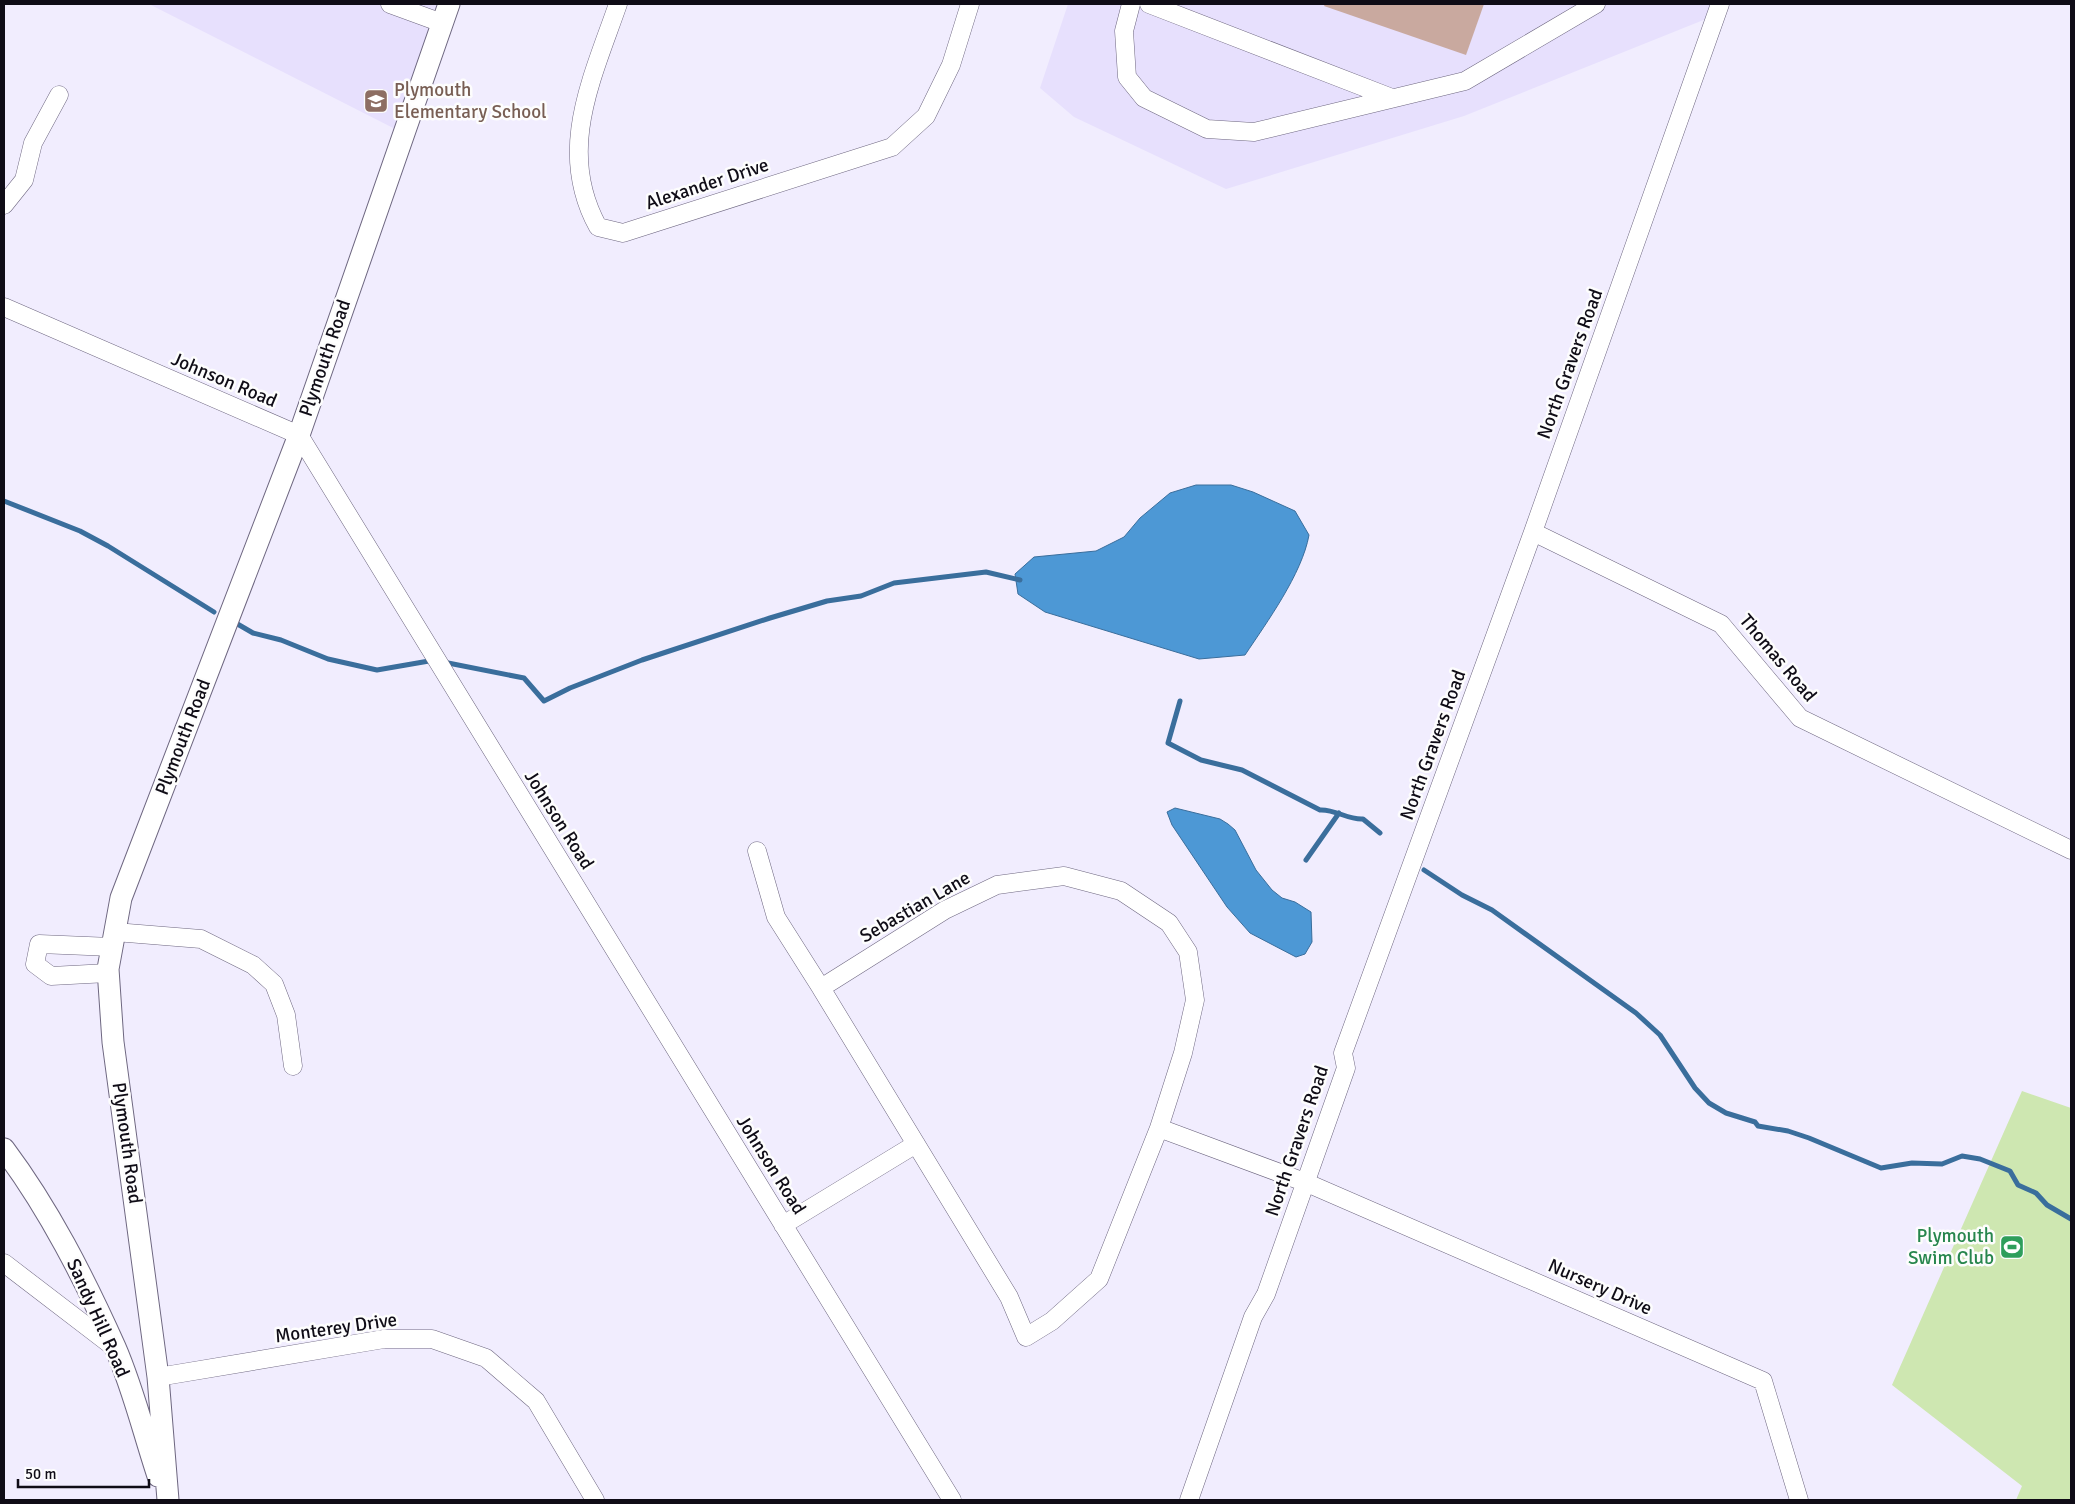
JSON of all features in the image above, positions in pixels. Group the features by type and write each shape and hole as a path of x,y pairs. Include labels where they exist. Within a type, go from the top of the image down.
{"main road":[{"name":"Plymouth Road","path":"167,1500 158,1377 113,1042 108,973 121,898 299,436 445,14"},
{"name":"Sandy Hill Road","path":"4,1149 23,1175 59,1233 115,1348 167,1500"}],"street":[{"path":"390,4 445,14"},
{"name":"Alexander Drive","path":"618,4 582,110 578,166 586,205 598,227 623,234 892,146 926,116 951,66 970,4"},
{"path":"1131,4 1124,31 1127,77 1144,98 1208,129 1254,132 1466,81 1596,4"},
{"path":"1149,4 1392,98"},
{"name":"North Gravers Road","path":"1189,1500 1253,1317 1266,1294 1307,1183 1346,1068 1343,1053 1533,532 1720,4"},
{"path":"4,205 24,180 33,144 58,95"},
{"name":"Johnson Road","path":"4,307 299,436 952,1500"},
{"name":"Thomas Road","path":"1533,532 1721,624 1800,718 2071,850"},
{"name":"Sebastian Lane","path":"757,851 776,917 1009,1297 1026,1337 1052,1321 1099,1279 1159,1128 1183,1053 1195,1000 1188,952 1169,923 1121,891 1064,876 997,884 945,910 821,988"},
{"path":"108,973 51,976 35,964 39,944 114,939 201,939 253,965 274,984 286,1014 293,1066"},
{"path":"1159,1128 1307,1183"},
{"path":"783,1225 916,1144"},
{"name":"Nursery Drive","path":"1307,1183 1763,1381 1799,1500"},
{"path":"4,1263 115,1348"},
{"name":"Monterey Drive","path":"158,1377 384,1339 432,1340 486,1358 536,1401 595,1500"}],"shaded area":[{"name":"Plymouth Elementary School","path":"149,4 449,4 403,133"},
{"path":"1068,4 1720,4 1716,15 1464,116 1226,189 1074,117 1040,88"}],"green space":[{"name":"Plymouth Swim Club","path":"2022,1091 2071,1108 2071,1500 2016,1500 2022,1486 1892,1385"}],"water":[{"path":"1196,485 1231,485 1253,492 1295,511 1309,535 1299,566 1291,581 1273,613 1245,655 1199,659 1045,612 1018,594 1015,574 1034,557 1096,551 1124,537 1140,518 1170,493"},
{"path":"1175,808 1220,819 1228,824 1235,830 1256,870 1272,890 1282,898 1295,902 1311,912 1312,942 1305,954 1296,957 1250,933 1227,907 1172,825 1167,812"}],"building":[{"path":"1325,4 1484,4 1466,55 1324,6"}],"waterway":[{"path":"4,501 80,531 108,546 214,612"},
{"path":"443,662 524,678 544,701 570,688 642,660 827,601 861,596 894,583 986,572 1020,580"},
{"path":"234,622 253,633 281,640 328,659 377,670 429,661"},
{"path":"1180,701 1168,743 1201,760 1242,770 1320,810 1363,819 1380,833"},
{"path":"1306,860 1339,813"},
{"path":"1424,870 1462,895 1492,910 1636,1013 1660,1035 1695,1088 1709,1103 1726,1113 1755,1122 1758,1126 1788,1131 1809,1138 1881,1168 1912,1163 1942,1164 1962,1156 1980,1159 2010,1171 2018,1185 2036,1193 2047,1205 2071,1219"}],"place":[{"name":"Plymouth Elementary School","path":"376,101"},
{"name":"Plymouth Swim Club","path":"2012,1247"}]}
